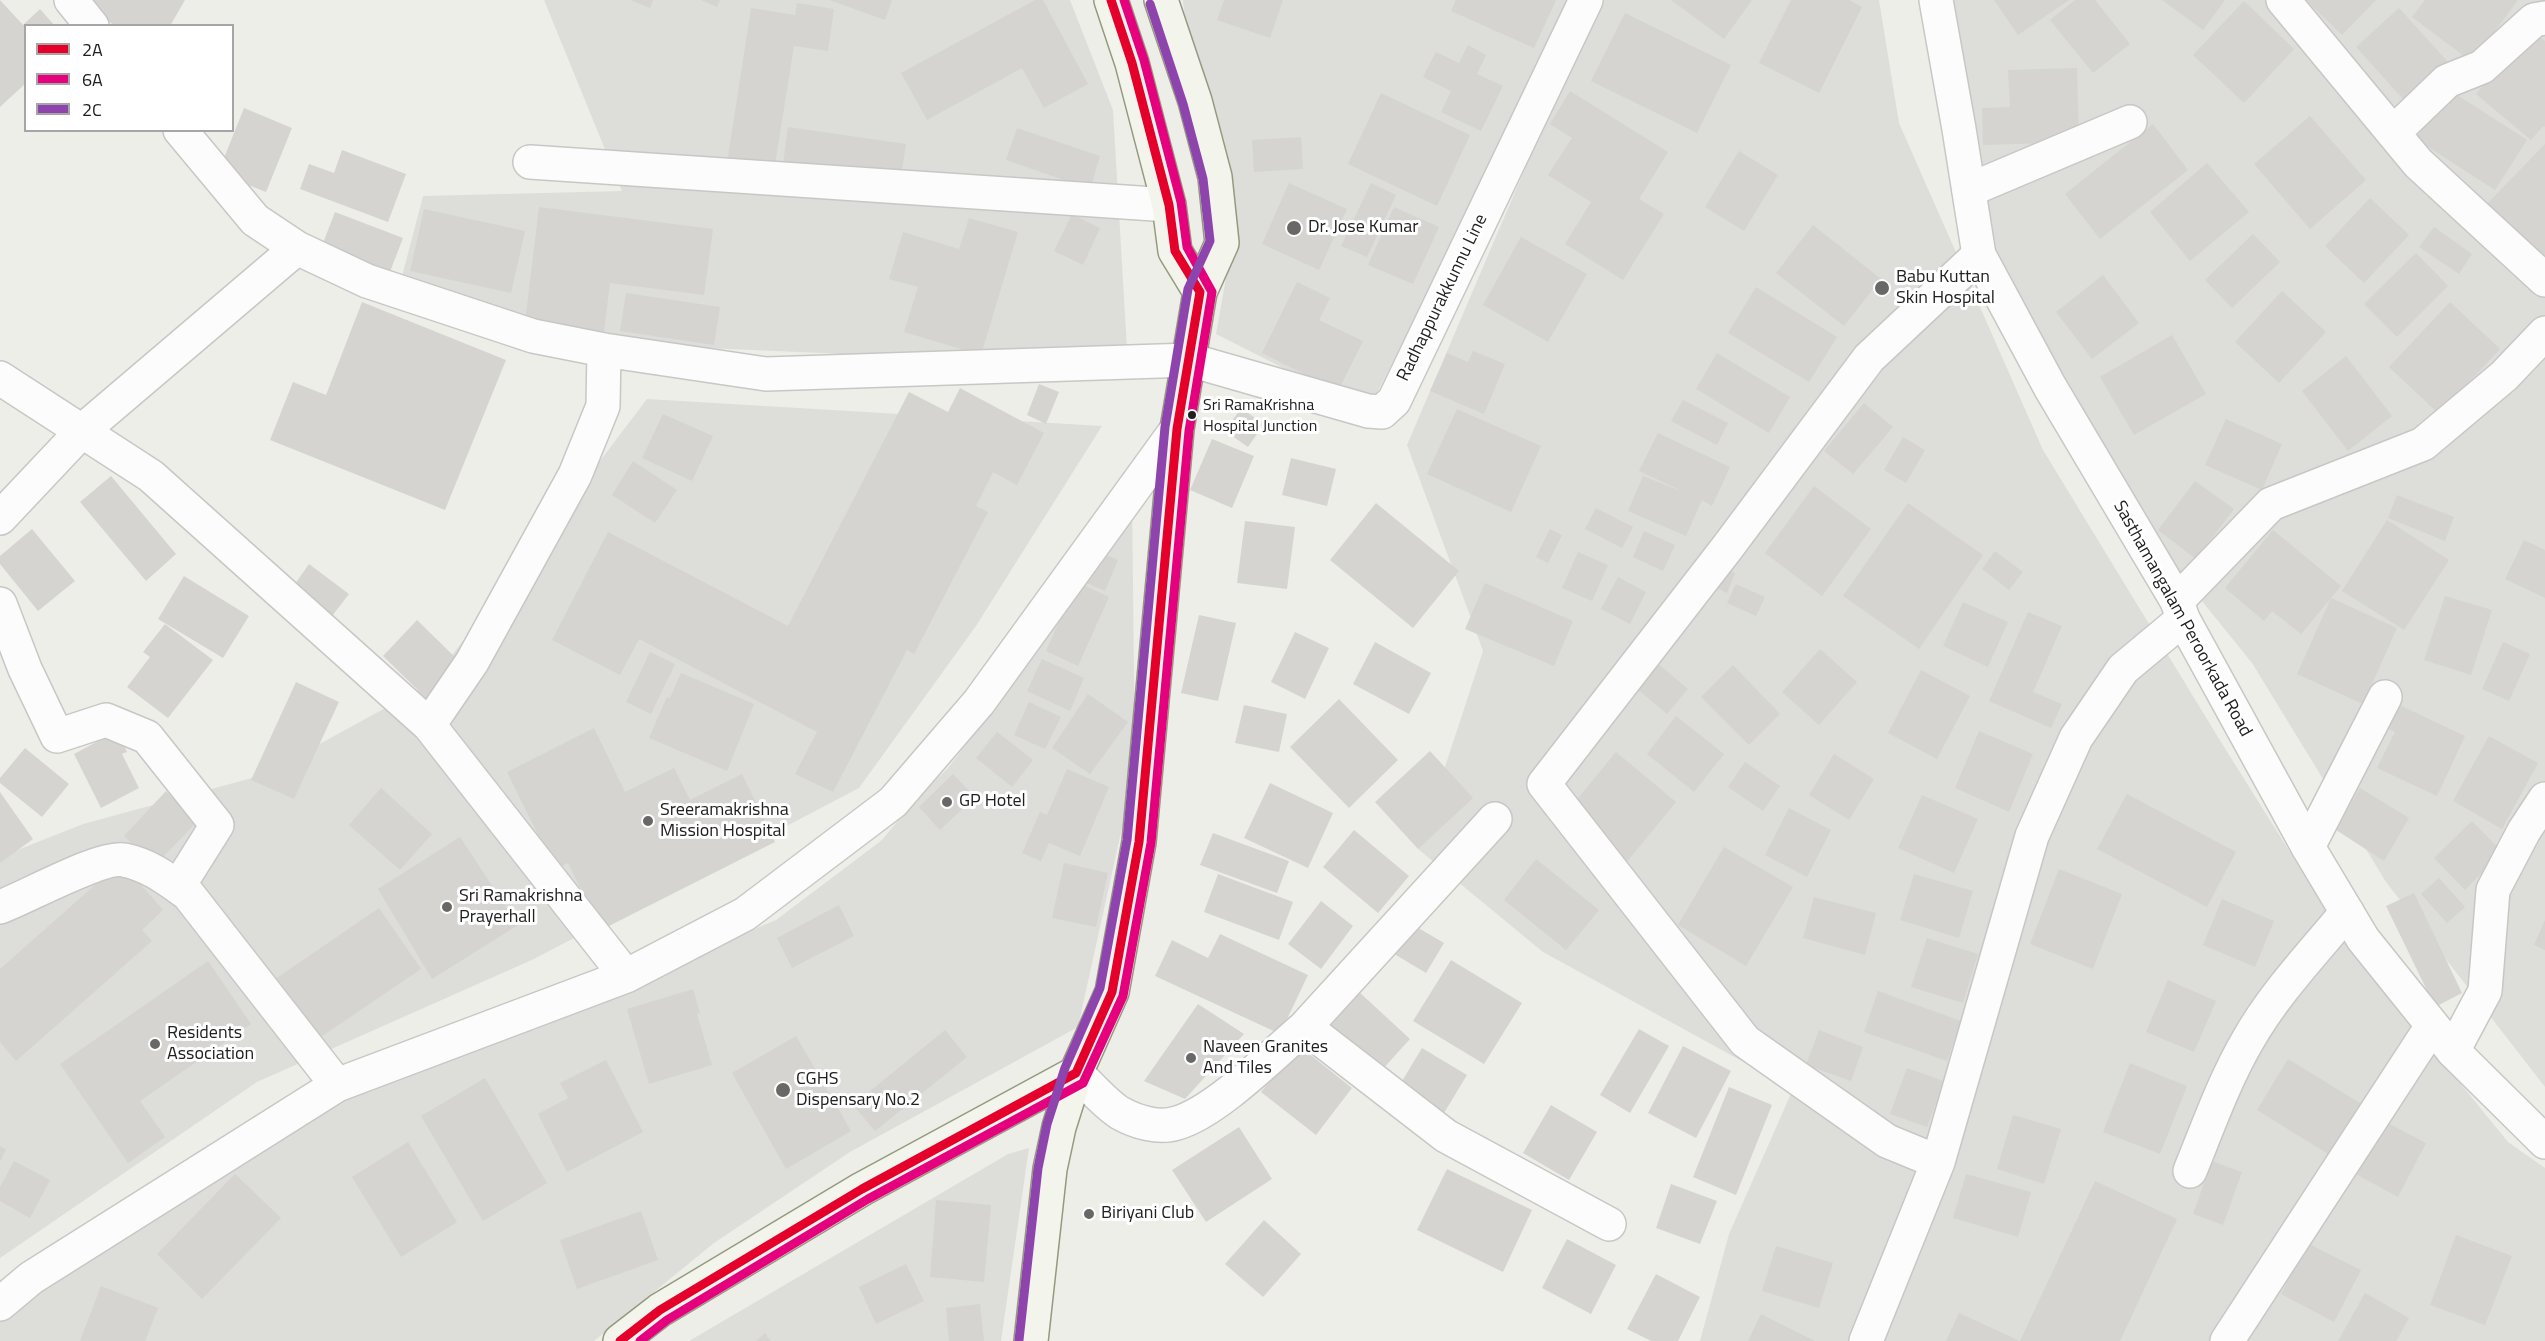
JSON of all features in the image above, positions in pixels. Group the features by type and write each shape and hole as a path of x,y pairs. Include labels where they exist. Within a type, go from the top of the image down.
{"main road":[{"path":"1111,0 1132,63 1169,205 1175,251 1200,292"},
{"path":"1031,1341 1050,1169 1059,1127 1076,1073 1112,992 1139,842 1177,429 1200,292 1222,243 1215,177 1195,101 1161,0"},
{"path":"620,1341 660,1310 862,1189 1076,1073"}],"street":[{"path":"71,0 90,24"},
{"name":"Radhappurakkunnu Line","path":"1190,360 1368,411 1382,412 1394,401 1586,0"},
{"name":"Sasthamangalam Peroorkada Road","path":"1936,0 1978,255 2050,387 2180,610 2308,847 2363,939 2453,1051 2545,1142"},
{"path":"2283,0 2418,163 2545,280"},
{"path":"2393,133 2447,81 2482,67 2534,20 2545,18"},
{"path":"1969,190 2130,122"},
{"path":"182,132 255,220 297,248 367,281 533,336 604,350 765,374 1190,360"},
{"path":"530,162 1169,205"},
{"path":"0,518 82,431 297,248"},
{"path":"1938,1162 1887,1141 1745,1041 1544,784 1727,548 1869,358 1978,255"},
{"path":"1866,1341 1938,1162 2032,836 2076,738 2122,669 2180,610 2271,504 2423,444 2504,376 2545,333"},
{"path":"429,725 472,662 575,475 603,406 604,350"},
{"path":"0,378 151,476 429,725 626,976"},
{"path":"0,1304 31,1278 337,1085 626,976 745,914 893,802 979,702 1177,429"},
{"path":"0,604 25,669 57,736 106,720 147,737 217,825 178,887"},
{"path":"2308,847 2385,697"},
{"path":"2453,1051 2485,991 2493,890 2524,831 2545,799"},
{"path":"1076,1073 1119,1112 1160,1126 1178,1123 1208,1107 1242,1082 1305,1027 1495,819"},
{"path":"0,908 90,867 121,859 155,870 188,894 337,1085"},
{"path":"2190,1171 2229,1076 2248,1038 2289,982 2347,912"},
{"path":"2227,1341 2432,1026"},
{"path":"1305,1027 1446,1136 1609,1224"}],"shaded area":[{"path":"544,0 1070,0 1113,110 1128,366 563,342 400,284 423,196 622,191"},
{"path":"1183,0 1575,0 1368,411 1216,334 1230,255 1188,56"},
{"path":"1602,0 1879,0 1899,123 2043,450 2350,948 2508,1142 2545,1168 2545,1341 1700,1341 1729,1234 1793,1089 1543,952 1418,849 1483,651 1407,445 1553,103"},
{"path":"1935,0 2545,0 2545,1087 2386,882 2252,663 2142,527 1990,243"},
{"path":"647,399 1102,426 976,626 859,788 534,959 257,1082 0,1258 0,857 83,824 263,775 431,683"},
{"path":"1132,493 1135,769 1078,1027 850,1152 714,1243 594,1341 0,1341 0,1322 40,1285 322,1101 552,1013 776,920 882,840 914,801 948,768 974,734"},
{"path":"1029,1148 1001,1341 689,1341 1008,1154"}],"building":[{"path":"0,0 24,24 24,85 0,107"},
{"path":"74,0 185,0 171,24 113,24"},
{"path":"630,0 653,0 650,8"},
{"path":"701,0 720,0 717,7"},
{"path":"829,0 892,0 885,20"},
{"path":"1035,0 1043,0 1088,84 1044,108 1022,68 927,120 901,73"},
{"path":"1224,0 1283,0 1270,38 1217,20"},
{"path":"1456,0 1556,0 1534,48 1451,11"},
{"path":"1671,0 1752,0 1724,39"},
{"path":"1791,0 1849,0 1862,7 1819,93 1759,63"},
{"path":"1994,0 2069,0 2018,35"},
{"path":"2075,0 2095,0 2130,44 2093,73 2050,20"},
{"path":"2162,0 2225,0 2203,30"},
{"path":"2306,0 2376,0 2342,35"},
{"path":"2425,0 2518,0 2472,62 2412,17"},
{"path":"2244,1 2294,49 2244,103 2193,55"},
{"path":"797,3 834,9 828,51 794,46 773,177 726,170 751,8 795,15"},
{"path":"2399,8 2447,61 2404,100 2356,47"},
{"path":"40,9 53,24 24,24"},
{"path":"1625,13 1731,65 1697,133 1591,81"},
{"path":"2530,28 2545,41 2545,127 2543,126 2531,140 2476,94"},
{"path":"1468,45 1486,55 1477,74 1503,86 1481,131 1441,112 1451,91 1423,77 1436,52 1459,63"},
{"path":"2077,68 2079,142 1983,145 1982,108 2010,107 2008,70"},
{"path":"2448,89 2527,140 2495,190 2416,139"},
{"path":"1570,91 1668,152 1639,199 1664,214 1623,280 1565,244 1591,202 1548,175 1572,138 1550,124"},
{"path":"1381,93 1470,135 1437,206 1348,164"},
{"path":"244,108 292,128 266,192 218,173"},
{"path":"2310,116 2366,180 2310,229 2254,164"},
{"path":"2153,124 2188,170 2100,239 2065,194"},
{"path":"788,127 906,144 899,189 782,172"},
{"path":"1017,128 1100,156 1090,189 1006,160"},
{"path":"1301,137 1303,169 1254,172 1252,140"},
{"path":"2545,144 2545,265 2485,206"},
{"path":"342,150 406,174 388,222 300,189 309,164 334,173"},
{"path":"1739,151 1778,175 1744,231 1705,207"},
{"path":"2207,163 2249,212 2190,261 2150,212"},
{"path":"1289,183 1347,209 1319,270 1262,244"},
{"path":"1371,183 1396,195 1367,257 1341,246"},
{"path":"2370,198 2409,235 2364,283 2325,246"},
{"path":"539,207 713,229 704,295 610,283 604,332 525,322"},
{"path":"1394,207 1439,227 1413,284 1368,265"},
{"path":"424,209 525,231 511,293 410,271"},
{"path":"335,212 403,238 386,282 318,256"},
{"path":"1072,214 1100,228 1083,265 1054,251"},
{"path":"969,218 1018,232 981,355 904,332 918,287 889,279 903,232 959,249"},
{"path":"1813,225 1881,279 1844,326 1776,273"},
{"path":"2434,227 2472,254 2459,274 2419,247"},
{"path":"2253,234 2280,262 2232,308 2205,280"},
{"path":"1521,237 1587,274 1548,342 1483,305"},
{"path":"2416,253 2448,286 2397,337 2364,304"},
{"path":"2103,275 2139,323 2092,359 2056,312"},
{"path":"1297,282 1330,298 1319,320 1363,341 1338,391 1262,353"},
{"path":"1756,287 1837,337 1809,382 1728,333"},
{"path":"2282,291 2326,332 2279,383 2235,342"},
{"path":"626,293 720,307 714,345 620,331"},
{"path":"362,302 506,360 445,510 270,440 293,382 326,395"},
{"path":"2450,302 2500,349 2439,414 2389,367"},
{"path":"2172,335 2206,394 2134,435 2100,377"},
{"path":"1473,351 1505,364 1484,414 1430,391 1447,353 1468,362"},
{"path":"1717,353 1790,397 1769,433 1696,389"},
{"path":"2346,356 2392,416 2348,451 2302,391"},
{"path":"1039,384 1059,392 1046,424 1027,415"},
{"path":"960,388 1044,433 1017,485 993,472 976,506 988,512 914,654 907,650 833,792 795,774 817,732 639,639 620,675 552,640 608,532 788,626 909,392 948,412"},
{"path":"1683,400 1728,423 1717,445 1671,421"},
{"path":"1864,403 1893,427 1853,474 1824,451"},
{"path":"1241,408 1264,424 1248,447 1225,431"},
{"path":"1457,409 1541,446 1511,512 1427,474"},
{"path":"663,414 713,436 692,481 642,458"},
{"path":"2226,419 2282,444 2262,490 2205,465"},
{"path":"1658,433 1730,467 1712,506 1702,500 1686,536 1628,511 1643,476 1686,493 1639,471"},
{"path":"1903,437 1925,450 1906,483 1884,470"},
{"path":"1212,439 1254,456 1232,508 1190,490"},
{"path":"1291,458 1336,469 1327,506 1282,495"},
{"path":"633,461 677,490 655,523 612,495"},
{"path":"111,476 176,554 146,581 80,502"},
{"path":"2195,481 2234,509 2196,559 2158,530"},
{"path":"1814,486 1871,529 1822,596 1765,553"},
{"path":"2397,495 2454,517 2445,541 2388,518"},
{"path":"1376,503 1459,571 1413,628 1330,560"},
{"path":"1908,503 1983,555 1919,649 1843,596"},
{"path":"1596,508 1633,527 1622,548 1585,529"},
{"path":"2387,520 2449,560 2404,630 2342,591"},
{"path":"1245,521 1295,527 1287,589 1237,583"},
{"path":"32,529 75,581 38,611 0,564 0,556"},
{"path":"1550,529 1562,535 1548,563 1536,557"},
{"path":"2273,530 2341,586 2301,634 2272,611 2264,621 2225,588"},
{"path":"1644,531 1675,545 1663,571 1633,557"},
{"path":"2524,540 2545,550 2545,598 2505,579"},
{"path":"1095,550 1118,560 1105,591 1082,581"},
{"path":"1995,551 2023,572 2009,590 1982,569"},
{"path":"1578,552 1608,565 1592,601 1562,588"},
{"path":"1707,560 1735,573 1727,593 1698,579"},
{"path":"309,564 349,594 329,620 290,591"},
{"path":"184,576 249,616 223,658 158,619"},
{"path":"1618,577 1646,592 1630,624 1601,609"},
{"path":"1077,582 1109,597 1078,666 1046,651"},
{"path":"1485,583 1573,621 1554,666 1465,629"},
{"path":"1736,584 1765,597 1756,616 1727,603"},
{"path":"2445,596 2492,610 2471,675 2424,660"},
{"path":"2331,598 2397,628 2363,704 2297,674"},
{"path":"1963,602 2008,622 1988,667 1943,646"},
{"path":"2028,612 2062,626 2033,692 2062,704 2051,728 1989,701"},
{"path":"1199,615 1236,623 1218,701 1181,693"},
{"path":"417,620 462,664 428,700 383,656"},
{"path":"165,624 213,660 168,718 127,687 150,657 143,652"},
{"path":"1295,632 1329,648 1305,699 1271,682"},
{"path":"1375,642 1431,673 1409,714 1353,684"},
{"path":"2503,642 2530,654 2509,701 2482,689"},
{"path":"1820,649 1857,682 1819,725 1782,692"},
{"path":"650,652 675,664 651,714 626,702"},
{"path":"1644,652 1688,689 1667,714 1622,676"},
{"path":"1042,659 1084,678 1070,711 1027,691"},
{"path":"1733,665 1780,714 1749,745 1701,697"},
{"path":"1921,670 1970,696 1937,759 1888,733"},
{"path":"681,673 754,704 727,771 649,738 667,697 670,698"},
{"path":"296,682 339,702 294,799 251,780"},
{"path":"1088,694 1128,722 1090,774 1052,748"},
{"path":"1339,699 1398,760 1349,808 1290,747"},
{"path":"1029,702 1061,717 1045,749 1014,735"},
{"path":"2395,703 2465,736 2437,796 2377,768 2395,732 2384,726"},
{"path":"1244,705 1287,714 1279,752 1235,743"},
{"path":"1676,716 1724,754 1694,792 1647,754"},
{"name":"Sreeramakrishna Mission Hospital","path":"594,728 625,792 674,768 690,800 742,774 775,842 601,930 568,863 555,869 507,772"},
{"path":"117,731 127,752 122,754 139,788 101,808 74,754"},
{"path":"1979,731 2033,754 2009,812 1955,788"},
{"path":"997,732 1033,760 1012,787 976,758"},
{"path":"2489,736 2538,763 2502,829 2453,801"},
{"path":"25,748 69,784 42,817 0,783 0,778"},
{"path":"1430,751 1473,798 1418,849 1375,802"},
{"path":"1616,752 1676,802 1625,864 1565,814"},
{"path":"1834,754 1874,779 1849,820 1809,795"},
{"path":"1745,762 1780,786 1763,811 1728,787"},
{"path":"1067,769 1109,787 1080,856 1049,843 1041,861 1022,853 1040,812 1047,815"},
{"name":"GP Hotel","path":"953,774 975,797 940,830 919,807"},
{"path":"1270,783 1333,813 1308,868 1244,838"},
{"path":"381,788 432,834 400,870 349,825"},
{"path":"2360,788 2409,818 2384,861 2336,830"},
{"path":"166,791 198,821 155,865 124,836"},
{"path":"0,792 33,839 0,863"},
{"path":"2127,794 2236,852 2207,907 2097,849"},
{"path":"1922,795 1978,819 1954,873 1898,848"},
{"path":"1789,808 1831,830 1807,877 1765,855"},
{"path":"2472,821 2502,852 2465,890 2434,858"},
{"path":"1354,830 1409,876 1378,913 1323,867"},
{"path":"1213,833 1289,861 1277,893 1200,865"},
{"name":"Sri Ramakrishna Prayerhall","path":"460,837 518,925 432,979 378,889"},
{"path":"1724,847 1793,887 1746,966 1678,925"},
{"path":"1536,859 1599,910 1566,950 1504,900"},
{"path":"121,862 163,910 142,930 152,941 16,1061 0,1042 0,969"},
{"path":"1064,863 1108,873 1096,927 1052,918"},
{"path":"2059,869 2122,894 2093,969 2030,944"},
{"path":"1218,874 1293,902 1279,940 1204,912"},
{"path":"1914,874 1973,891 1959,938 1900,920"},
{"path":"2439,878 2465,907 2447,923 2421,894"},
{"path":"2414,893 2462,993 2435,1007 2386,906"},
{"path":"1814,897 1876,913 1865,955 1803,938"},
{"path":"2222,899 2274,921 2255,967 2203,945"},
{"path":"1321,901 1353,926 1321,969 1288,944"},
{"path":"839,905 854,936 792,968 777,938"},
{"path":"379,908 421,969 309,1045 268,984"},
{"path":"1403,919 1444,943 1426,973 1386,949"},
{"path":"2545,920 2545,950 2534,945"},
{"path":"1220,934 1308,975 1280,1034 1155,976 1172,940 1208,958"},
{"path":"1927,938 1978,954 1963,1003 1911,987"},
{"path":"1451,960 1522,1003 1484,1064 1413,1021"},
{"name":"Residents Association","path":"208,961 251,1024 140,1101 165,1137 128,1163 60,1064"},
{"path":"2168,980 2216,1001 2194,1052 2146,1032"},
{"path":"693,989 700,1013 697,1014 712,1065 649,1084 627,1009"},
{"path":"1357,990 1410,1039 1380,1072 1327,1023"},
{"path":"1878,991 1961,1021 1947,1061 1864,1032"},
{"name":"Naveen Granites And Tiles","path":"1198,1004 1244,1034 1185,1099 1144,1081"},
{"path":"1639,1029 1669,1046 1630,1113 1600,1095"},
{"path":"945,1030 967,1057 875,1131 853,1105"},
{"path":"1819,1030 1863,1047 1851,1081 1806,1065"},
{"path":"796,1036 851,1131 786,1169 732,1073"},
{"path":"1298,1045 1352,1088 1316,1135 1261,1092"},
{"path":"1683,1046 1731,1071 1696,1138 1648,1113"},
{"path":"1422,1048 1467,1075 1441,1118 1396,1091"},
{"path":"2288,1059 2365,1106 2333,1157 2257,1110"},
{"path":"606,1060 643,1132 567,1172 538,1114 568,1098 560,1083"},
{"path":"2130,1063 2187,1086 2160,1154 2103,1132"},
{"path":"1907,1068 1944,1081 1927,1127 1890,1114"},
{"path":"485,1078 547,1183 483,1221 421,1116"},
{"path":"1729,1087 1772,1105 1736,1195 1693,1177"},
{"path":"1551,1105 1597,1132 1569,1180 1523,1153"},
{"path":"2013,1115 2061,1129 2044,1184 1997,1169"},
{"path":"2382,1120 2426,1143 2398,1197 2354,1173"},
{"path":"1239,1127 1272,1179 1206,1222 1172,1170"},
{"path":"408,1142 457,1222 401,1257 352,1177"},
{"path":"0,1146 6,1149 0,1162"},
{"path":"14,1161 50,1180 30,1218 0,1201 0,1187"},
{"path":"2212,1161 2242,1172 2223,1225 2193,1214"},
{"path":"1447,1169 1532,1210 1503,1272 1417,1230"},
{"path":"235,1174 281,1218 202,1299 157,1254"},
{"path":"1966,1174 2031,1192 2018,1237 1953,1218"},
{"path":"2095,1181 2177,1219 2120,1341 2020,1341"},
{"path":"1671,1184 1717,1201 1700,1244 1656,1228"},
{"path":"936,1200 991,1205 984,1282 930,1277"},
{"path":"641,1211 658,1260 577,1289 560,1240"},
{"path":"1264,1220 1301,1254 1263,1297 1225,1264"},
{"path":"2456,1235 2512,1256 2485,1325 2430,1305"},
{"path":"1567,1239 1616,1265 1591,1314 1542,1288"},
{"path":"2307,1243 2361,1270 2334,1322 2281,1294"},
{"path":"1776,1246 1833,1263 1819,1308 1762,1291"},
{"path":"906,1264 924,1301 876,1324 859,1287"},
{"path":"1656,1274 1700,1297 1678,1341 1651,1341 1627,1329"},
{"path":"101,1286 158,1308 145,1341 80,1341"},
{"path":"2365,1293 2409,1318 2396,1341 2338,1341"},
{"path":"980,1304 984,1341 949,1341 946,1308"},
{"path":"1959,1313 2020,1341 1946,1341"},
{"path":"1761,1314 1815,1341 1748,1341"},
{"path":"765,1333 771,1341 756,1341"}],"transit line":[{"name":"2A","path":"620,1341 660,1310 862,1189 1076,1073 1112,992 1139,842 1177,429 1200,292 1175,251 1169,205 1132,63 1111,0"},
{"name":"6A","path":"640,1341 667,1320 868,1199 1083,1083 1123,996 1151,843 1189,431 1212,292 1187,247 1181,202 1144,60 1124,0"},
{"name":"2C","path":"1019,1340 1038,1168 1047,1124 1065,1068 1100,988 1127,840 1165,427 1188,289 1210,241 1203,179 1183,104 1150,4"}],"place":[{"name":"Dr. Jose Kumar","path":"1294,228"},
{"name":"Babu Kuttan Skin Hospital","path":"1882,288"},
{"name":"Sri RamaKrishna Hospital Junction","path":"1192,415"},
{"name":"GP Hotel","path":"947,802"},
{"name":"Sreeramakrishna Mission Hospital","path":"648,821"},
{"name":"Sri Ramakrishna Prayerhall","path":"447,907"},
{"name":"Residents Association","path":"155,1044"},
{"name":"Naveen Granites And Tiles","path":"1191,1058"},
{"name":"CGHS Dispensary No.2","path":"783,1090"},
{"name":"Biriyani Club","path":"1089,1214"}]}
